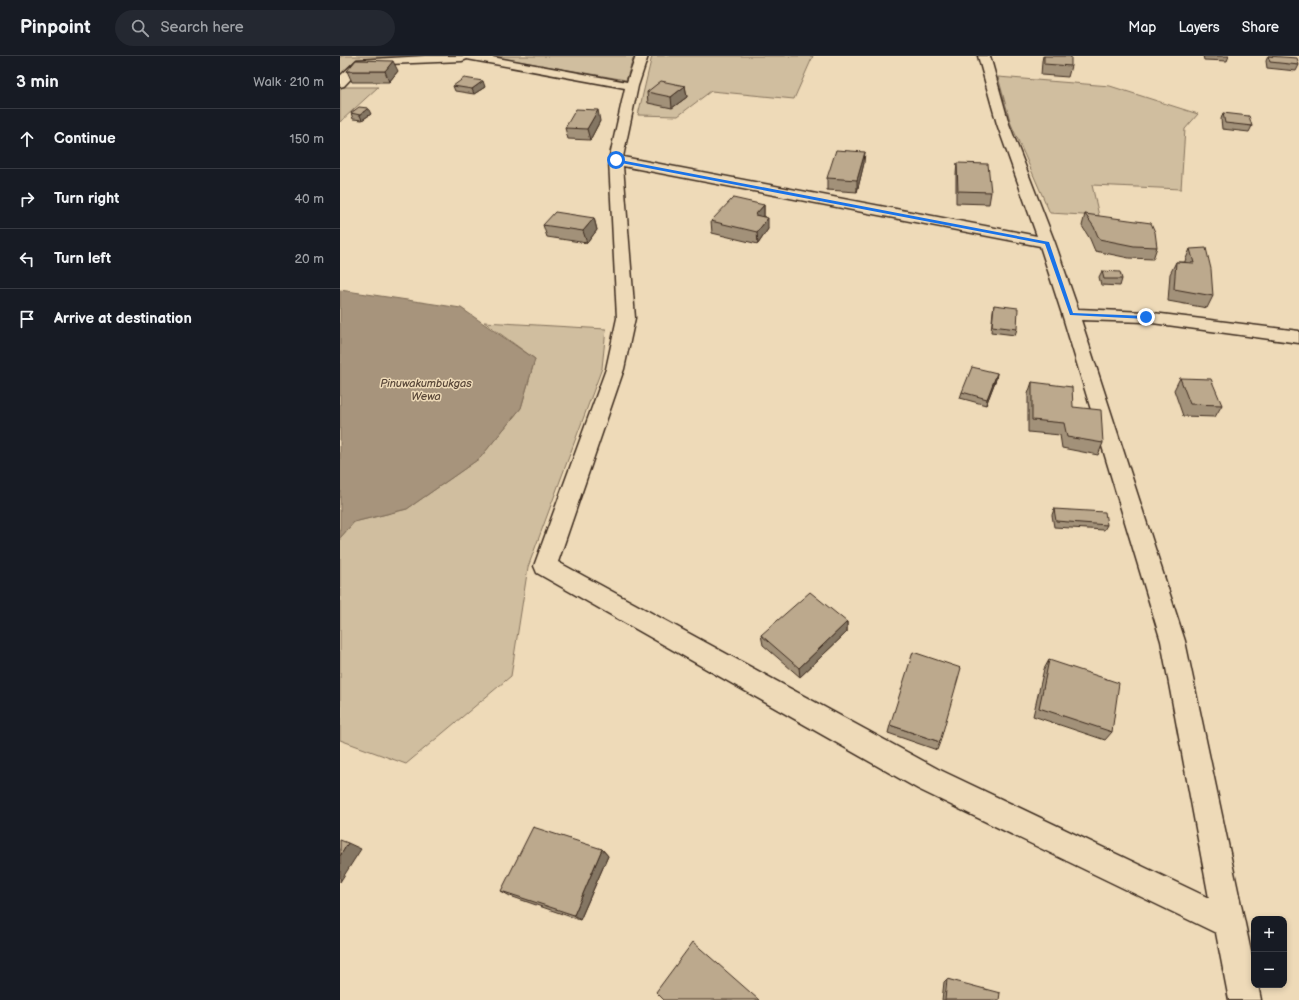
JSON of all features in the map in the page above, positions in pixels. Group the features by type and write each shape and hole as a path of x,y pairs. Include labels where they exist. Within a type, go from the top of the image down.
{"street":[{"path":"340,83 361,62 462,58 464,56"},
{"path":"468,56 632,86"},
{"path":"642,56 632,86 616,160 626,318 615,369 545,566 928,779 1229,923"},
{"path":"984,56 1003,124 1047,243 1071,314 1173,640 1245,1000"},
{"path":"616,160 1047,243"},
{"path":"1071,314 1146,317 1299,337"}],"shaded area":[{"path":"340,56 457,56 356,59 340,75"},
{"path":"489,56 634,56 626,80"},
{"path":"652,56 813,56 794,99 711,91 678,116 638,115"},
{"path":"998,77 1110,86 1198,114 1185,129 1181,189 1092,185 1099,216 1050,213 1011,124"},
{"path":"343,87 378,87 340,122 340,89"},
{"path":"484,322 606,329 602,368 528,567 511,676 406,764 340,740 340,538 354,522 407,509 480,458 521,408 535,359"}],"water":[{"name":"Pinuwakumbukgas Wewa","path":"340,290 461,308 535,359 521,408 480,458 407,509 354,522 340,538"}],"building":[{"path":"1044,56 1071,56 1071,66 1044,64"},
{"path":"1268,56 1297,58 1299,65 1270,62"},
{"path":"356,60 393,61 385,71 347,71"},
{"path":"464,78 483,81 472,89 453,86"},
{"path":"661,81 685,86 671,97 647,92"},
{"path":"359,107 368,108 360,115 351,113"},
{"path":"576,109 598,110 587,129 565,128"},
{"path":"1223,113 1249,116 1252,126 1225,123"},
{"path":"836,150 865,152 857,180 827,178"},
{"path":"957,163 988,164 991,192 958,191"},
{"path":"733,198 764,205 755,215 768,218 757,232 711,221"},
{"path":"555,212 594,218 583,231 543,225"},
{"path":"1085,214 1151,223 1155,232 1157,247 1134,246 1099,239 1094,227"},
{"path":"1206,248 1211,269 1213,296 1174,289 1176,262 1194,263 1190,249"},
{"path":"1102,271 1120,272 1122,279 1104,279"},
{"path":"994,305 1018,308 1017,329 992,326"},
{"path":"972,367 997,373 987,399 962,392"},
{"path":"1180,378 1211,379 1222,405 1190,404"},
{"path":"1032,382 1072,387 1073,407 1101,410 1103,443 1067,437 1064,423 1032,420"},
{"path":"1054,509 1105,512 1107,525 1056,521"},
{"path":"810,592 847,622 799,668 761,635"},
{"path":"913,652 961,668 940,742 890,725"},
{"path":"1049,660 1119,683 1112,732 1039,708"},
{"path":"533,827 602,849 574,915 501,891"},
{"path":"340,840 348,843 340,856"},
{"path":"693,942 759,1000 664,1000 656,992"},
{"path":"947,979 1000,993 999,1000 945,1000"}],"route":[{"path":"616,160 1047,243 1071,314 1146,317"}]}
